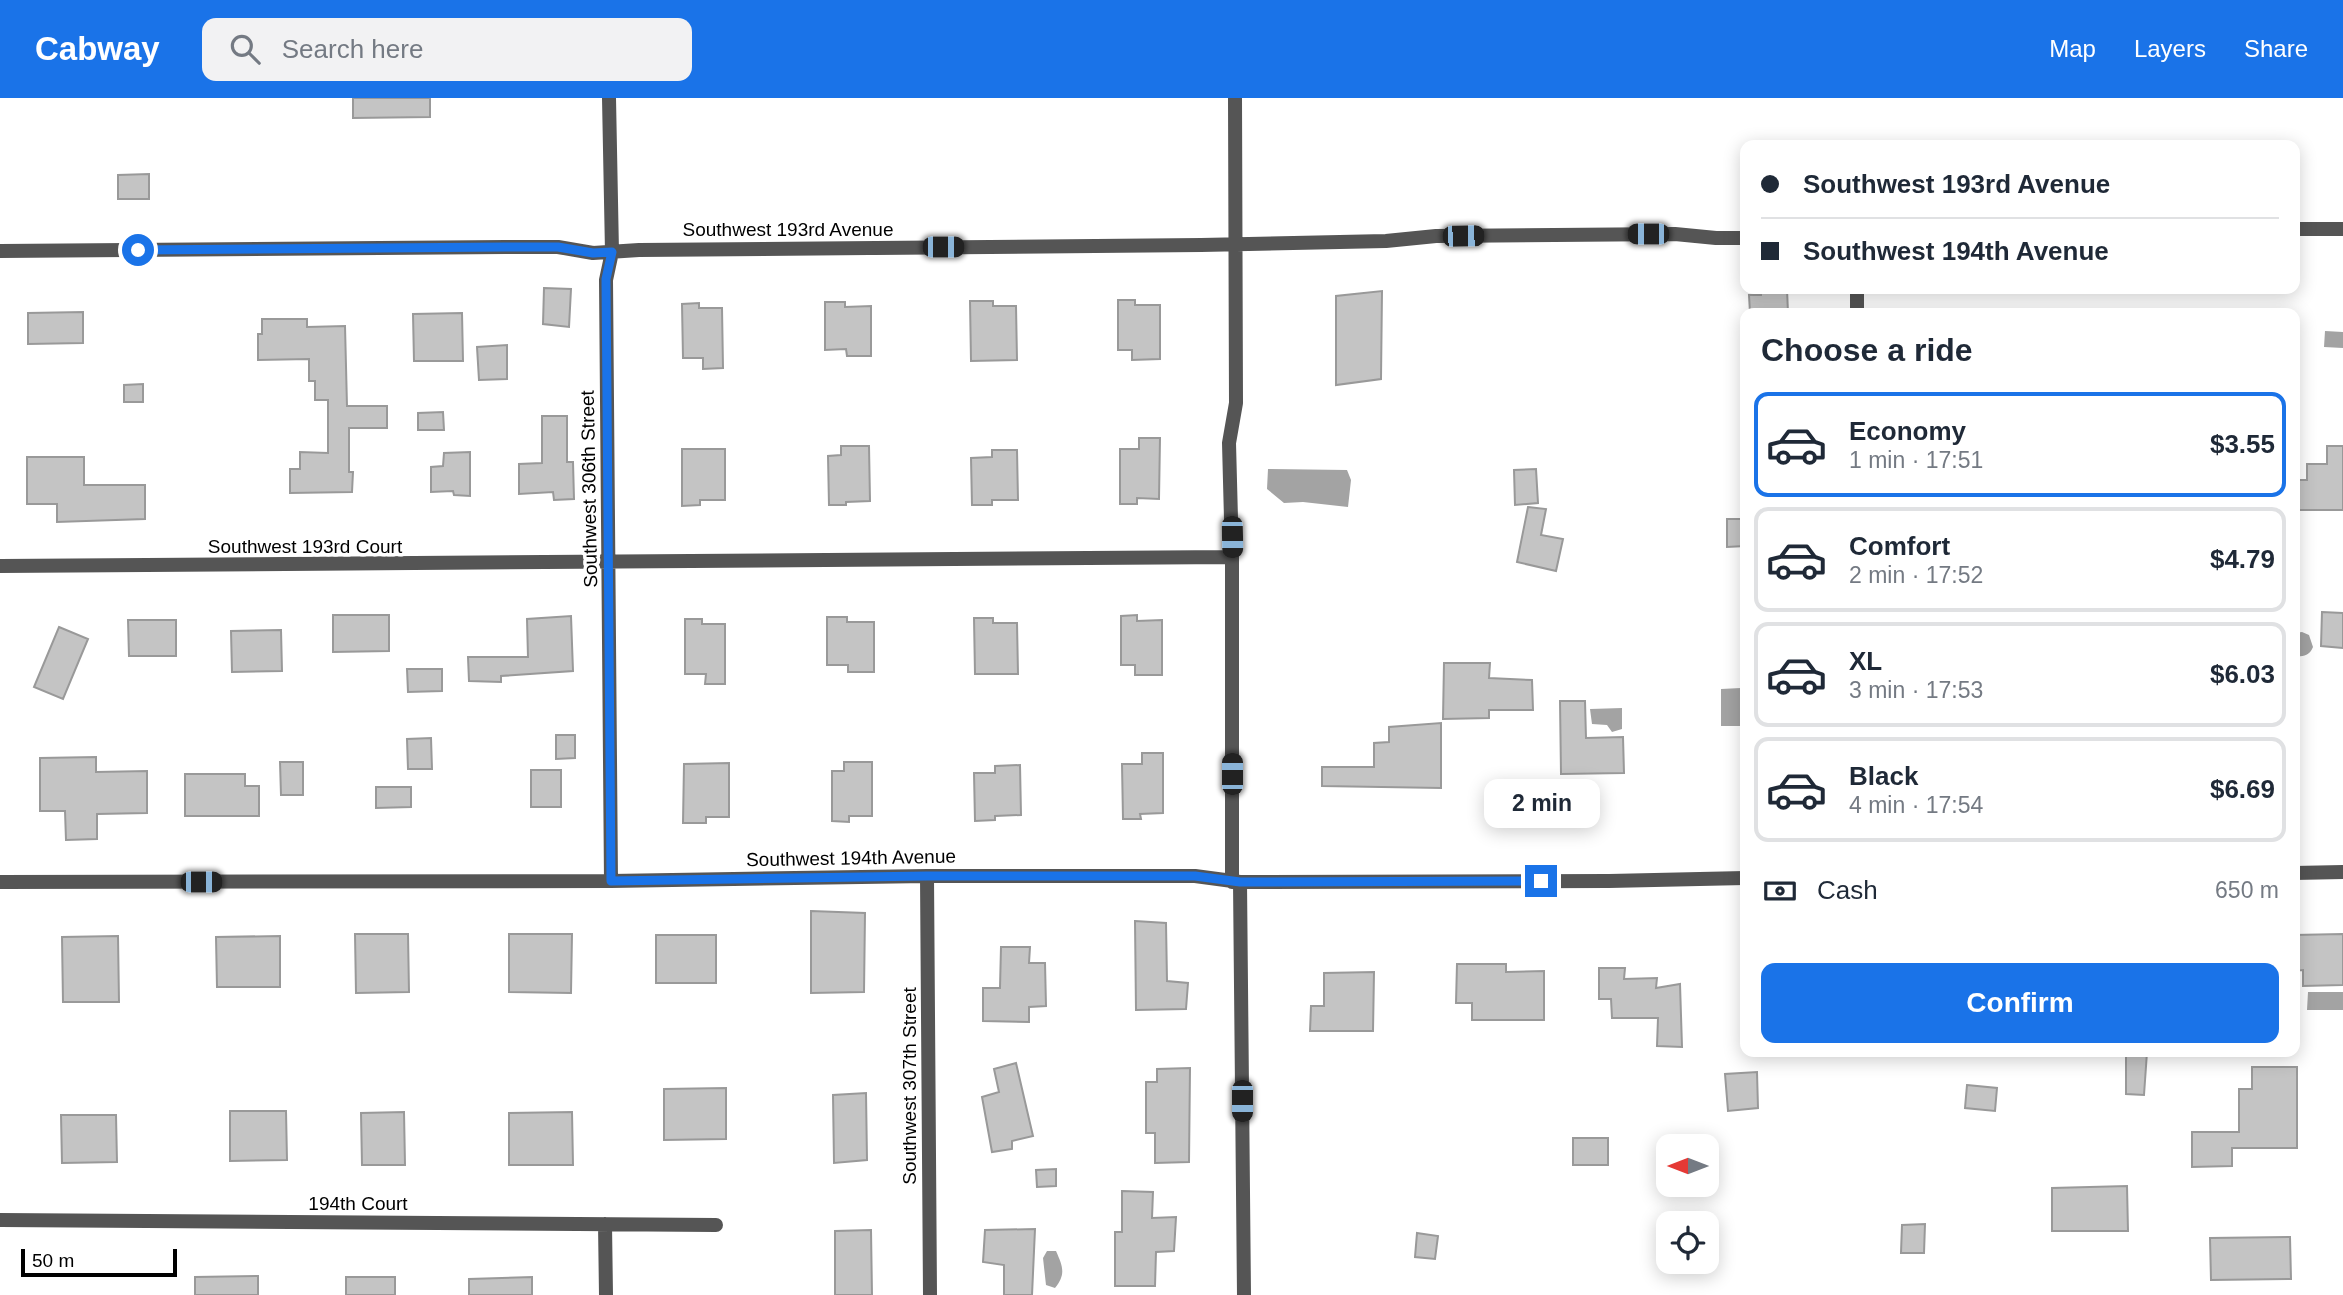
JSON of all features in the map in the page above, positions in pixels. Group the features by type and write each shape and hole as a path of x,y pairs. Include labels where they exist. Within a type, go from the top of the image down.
{"street":[{"name":"Southwest 306th Street","path":"610,98 612,252 606,279 611,881"},
{"path":"1235,98 1236,403 1229,443 1244,1295"},
{"path":"2300,229 2343,229"},
{"name":"Southwest 193rd Avenue","path":"0,251 558,247 593,253 639,250 1387,241 1436,236 1675,234 1740,238"},
{"name":"Southwest 193rd Court","path":"0,566 1232,558"},
{"path":"2300,873 2343,872"},
{"name":"Southwest 194th Avenue","path":"0,882 611,881 927,876 1195,876 1236,882 1740,878"},
{"name":"Southwest 307th Street","path":"927,876 930,1295"},
{"name":"194th Court","path":"0,1220 716,1225"},
{"path":"605,1224 606,1295"}],"shaded area":[{"path":"2325,331 2343,332 2343,348 2324,347"},
{"path":"1268,469 1347,470 1351,480 1348,507 1303,502 1284,503 1267,489"},
{"path":"2300,632 2309,635 2313,647 2306,655 2300,656"},
{"path":"1740,688 1740,726 1721,726 1721,689"},
{"path":"1622,708 1622,729 1612,732 1607,725 1592,724 1590,709"},
{"path":"2308,992 2343,992 2343,1010 2307,1010"},
{"path":"1047,1251 1056,1251 1062,1266 1061,1279 1055,1288 1046,1285 1043,1258"}],"building":[{"path":"353,98 430,98 430,117 353,118"},
{"path":"149,174 149,199 118,199 118,175"},
{"path":"544,288 571,289 569,327 543,324"},
{"path":"1382,291 1381,379 1336,385 1336,296"},
{"path":"1787,294 1788,308 1750,308 1749,295"},
{"path":"1118,300 1135,300 1135,305 1160,305 1160,359 1132,360 1132,350 1118,350"},
{"path":"970,301 993,301 993,306 1016,306 1017,360 971,361"},
{"path":"825,302 845,302 845,307 871,306 871,356 847,356 846,349 825,350"},
{"path":"699,303 699,308 722,308 723,368 703,369 703,358 683,358 682,304"},
{"path":"83,312 83,343 28,344 28,313"},
{"path":"462,313 463,361 414,361 413,314"},
{"path":"262,319 307,319 307,327 345,326 347,406 387,406 387,428 349,428 352,492 290,493 290,469 300,469 300,452 328,453 328,400 315,400 315,381 309,381 309,359 258,360 258,334 262,334"},
{"path":"507,345 507,379 479,380 477,347"},
{"path":"143,384 143,402 124,402 124,385"},
{"path":"443,412 444,430 418,430 418,413"},
{"path":"542,416 567,416 567,462 573,462 574,499 554,500 553,492 519,494 519,464 542,463"},
{"path":"1139,438 1160,438 1159,499 1137,498 1137,504 1120,504 1120,449 1139,449"},
{"path":"841,446 869,446 870,501 829,505 828,456 841,455"},
{"path":"2327,446 2343,446 2343,510 2300,510 2300,480 2307,480 2307,464 2327,464"},
{"path":"682,449 725,449 725,500 700,500 700,505 682,506"},
{"path":"992,450 1017,450 1018,500 992,500 992,505 972,505 971,458 992,457"},
{"path":"470,452 470,496 454,495 453,491 431,492 431,467 443,466 444,453"},
{"path":"27,457 84,457 84,485 145,485 145,519 57,522 57,504 27,504"},
{"path":"1536,469 1538,503 1515,505 1514,470"},
{"path":"1528,507 1546,509 1541,535 1563,539 1556,571 1517,562"},
{"path":"1727,519 1740,519 1740,546 1727,547"},
{"path":"2322,612 2343,613 2343,648 2321,646"},
{"path":"333,615 389,615 389,651 333,652"},
{"path":"1137,615 1137,621 1162,620 1162,675 1135,675 1135,665 1121,665 1121,616"},
{"path":"571,616 573,671 501,676 501,682 469,681 468,657 528,657 527,619"},
{"path":"827,617 847,617 847,622 874,622 874,672 848,672 848,665 827,665"},
{"path":"974,618 993,618 993,623 1017,623 1018,674 975,674"},
{"path":"685,619 702,619 702,624 725,624 725,684 705,684 706,674 685,674"},
{"path":"128,620 176,620 176,656 129,656"},
{"path":"59,627 88,639 63,699 34,687"},
{"path":"281,630 282,671 232,672 231,631"},
{"path":"1444,663 1490,663 1489,678 1532,680 1533,710 1489,710 1489,718 1443,719"},
{"path":"407,669 442,669 442,691 408,692"},
{"path":"1560,701 1585,701 1586,738 1623,737 1624,773 1561,774"},
{"path":"1441,723 1441,788 1322,786 1322,767 1374,767 1374,743 1389,742 1389,727"},
{"path":"556,735 575,735 575,758 556,759"},
{"path":"431,738 432,769 408,769 407,739"},
{"path":"1142,753 1163,753 1163,813 1140,814 1141,819 1123,819 1122,764 1142,764"},
{"path":"96,757 96,772 147,771 147,813 97,814 97,839 66,840 65,811 40,811 40,758"},
{"path":"280,762 303,762 303,795 281,795"},
{"path":"844,762 872,762 872,816 849,816 849,822 832,821 832,771 844,771"},
{"path":"729,763 729,817 706,817 706,823 683,823 684,764"},
{"path":"1020,765 1021,815 995,816 995,820 975,821 974,773 995,773 995,766"},
{"path":"531,770 561,770 561,807 531,807"},
{"path":"185,774 245,774 245,786 259,786 259,816 185,816"},
{"path":"376,787 411,787 411,807 376,808"},
{"path":"811,911 865,913 864,992 811,993"},
{"path":"1135,921 1166,923 1167,981 1188,983 1186,1009 1136,1010"},
{"path":"355,934 408,934 409,992 356,993"},
{"path":"509,934 572,934 571,993 509,992"},
{"path":"2343,934 2343,985 2303,986 2300,935"},
{"path":"656,935 716,935 716,983 656,983"},
{"path":"118,936 119,1002 63,1002 62,937"},
{"path":"280,936 280,987 217,987 216,937"},
{"path":"1001,947 1030,947 1029,963 1045,963 1046,1006 1029,1007 1029,1022 983,1021 983,988 1000,988"},
{"path":"1457,964 1506,964 1506,972 1544,971 1544,1020 1472,1020 1472,1003 1456,1003"},
{"path":"1599,968 1625,968 1624,979 1657,978 1656,988 1680,984 1682,1047 1657,1046 1658,1018 1612,1018 1611,999 1599,999"},
{"path":"1374,972 1373,1031 1310,1031 1311,1006 1324,1006 1324,973"},
{"path":"2126,1057 2147,1057 2144,1095 2126,1094"},
{"path":"1016,1063 1033,1136 1012,1141 1012,1149 992,1152 982,1097 999,1092 994,1069"},
{"path":"2252,1067 2297,1067 2297,1148 2232,1148 2232,1166 2192,1167 2192,1132 2239,1132 2239,1089 2252,1089"},
{"path":"1190,1068 1189,1162 1155,1163 1155,1133 1146,1133 1146,1082 1157,1082 1157,1069"},
{"path":"1757,1072 1758,1108 1728,1111 1725,1074"},
{"path":"1967,1085 1997,1088 1995,1111 1965,1108"},
{"path":"726,1088 726,1139 664,1140 664,1089"},
{"path":"866,1093 867,1160 834,1163 833,1095"},
{"path":"230,1111 286,1111 287,1160 230,1161"},
{"path":"404,1112 405,1165 362,1165 361,1113"},
{"path":"572,1112 573,1165 509,1165 509,1113"},
{"path":"61,1115 116,1115 117,1162 62,1163"},
{"path":"1573,1138 1608,1138 1608,1165 1573,1165"},
{"path":"1056,1169 1056,1186 1037,1187 1036,1170"},
{"path":"2127,1186 2128,1231 2052,1231 2052,1188"},
{"path":"1122,1191 1153,1192 1152,1218 1176,1217 1174,1251 1156,1252 1155,1286 1115,1286 1115,1232 1122,1232"},
{"path":"1925,1224 1924,1253 1901,1253 1902,1225"},
{"path":"1035,1229 1032,1295 1004,1295 1004,1265 983,1262 985,1230"},
{"path":"871,1230 872,1295 835,1295 835,1231"},
{"path":"1417,1233 1438,1236 1435,1259 1415,1257"},
{"path":"2290,1237 2291,1279 2211,1280 2210,1238"},
{"path":"258,1276 258,1295 195,1295 195,1277"},
{"path":"346,1277 395,1277 395,1295 346,1295"},
{"path":"532,1277 532,1295 469,1295 469,1279"}],"route":[{"path":"138,250 558,247 580,252 612,252 606,279 611,881 927,876 1195,876 1232,882 1541,881"}]}
